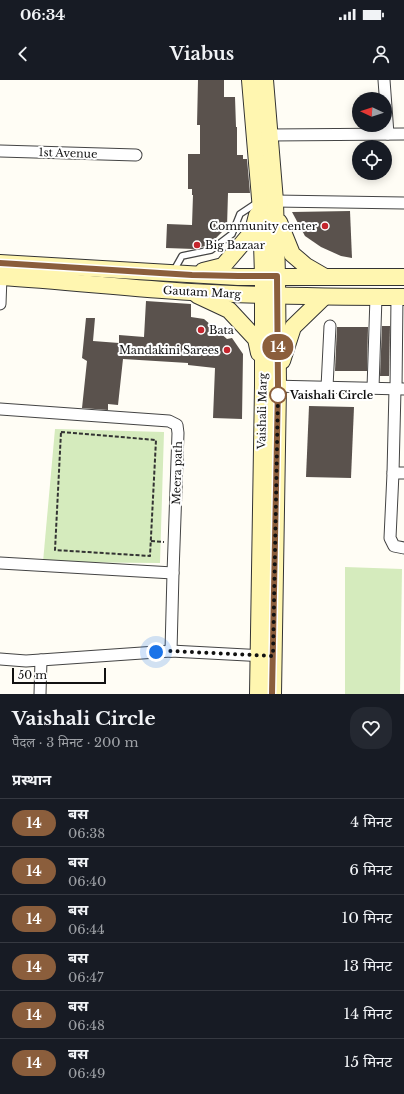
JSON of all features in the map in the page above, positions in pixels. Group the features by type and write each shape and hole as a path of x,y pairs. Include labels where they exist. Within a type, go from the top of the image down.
{"street":[{"name":"Vaishali Marg","path":"250,80 262,136 270,205 270,380 266,656 272,694"},
{"name":"Vaishali Marg","path":"262,136 265,80"},
{"path":"384,80 388,134"},
{"path":"262,136 404,134"},
{"name":"1st Avenue","path":"0,151 136,155"},
{"path":"270,205 404,203"},
{"path":"192,275 223,266 253,231 270,205"},
{"path":"270,205 292,254 306,266 325,277 404,277"},
{"path":"0,272 0,304"},
{"name":"Gautam Marg","path":"0,272 325,277"},
{"name":"Gautam Marg","path":"0,272 190,292 324,297 401,297"},
{"path":"190,292 229,310 256,339 270,380"},
{"path":"270,380 293,327 324,297"},
{"path":"373,388 376,297"},
{"path":"401,297 398,389 398,473 390,538 394,546 404,548"},
{"path":"328,387 330,326"},
{"path":"270,380 328,387 398,389"},
{"name":"Meera path","path":"0,409 169,421 177,425 178,433 172,573 171,651"},
{"path":"0,563 172,573"},
{"path":"0,659 26,661 171,651 266,656"},
{"name":"Vaishali Marg","path":"258,694 266,656"},
{"path":"40,694 41,660"}],"lane":[{"path":"171,274 182,256 211,250 232,234 240,214 270,205"}],"path":[{"path":"61,432 156,440 150,556 55,550 61,432"}],"green space":[{"path":"55,429 164,432 160,563 43,562"},
{"path":"345,567 402,569 400,694 345,694"}],"building":[{"path":"198,80 224,80 224,97 235,97 237,155 243,155 243,159 247,159 250,193 228,193 227,227 209,245 194,249 166,248 167,224 192,225 193,195 192,189 188,189 188,154 200,154 200,125 197,125"},
{"name":"Community center","path":"350,211 352,258 341,256 321,247 305,236 292,212"},
{"path":"146,301 191,304 191,317 204,319 227,339 232,338 243,354 242,419 213,418 215,368 188,365 188,363 123,359 118,405 108,404 108,410 82,408 87,361 82,358 86,318 95,318 93,341 119,343 119,335 144,337"},
{"path":"382,326 390,326 389,376 380,376"},
{"path":"337,327 368,327 367,371 335,371"},
{"path":"309,406 354,407 351,478 306,477"}],"bus line":[{"name":"14","path":"0,263 192,275 277,276 278,386 272,694"}],"place":[{"name":"Community center","path":"325,226"},
{"name":"Big Bazaar","path":"197,245"},
{"name":"Bata","path":"201,330"},
{"name":"Mandakini Sarees","path":"227,350"},
{"name":"Vaishali Circle","path":"278,395"}],"route":[{"path":"156,652 171,651 273,656 278,395"}]}
